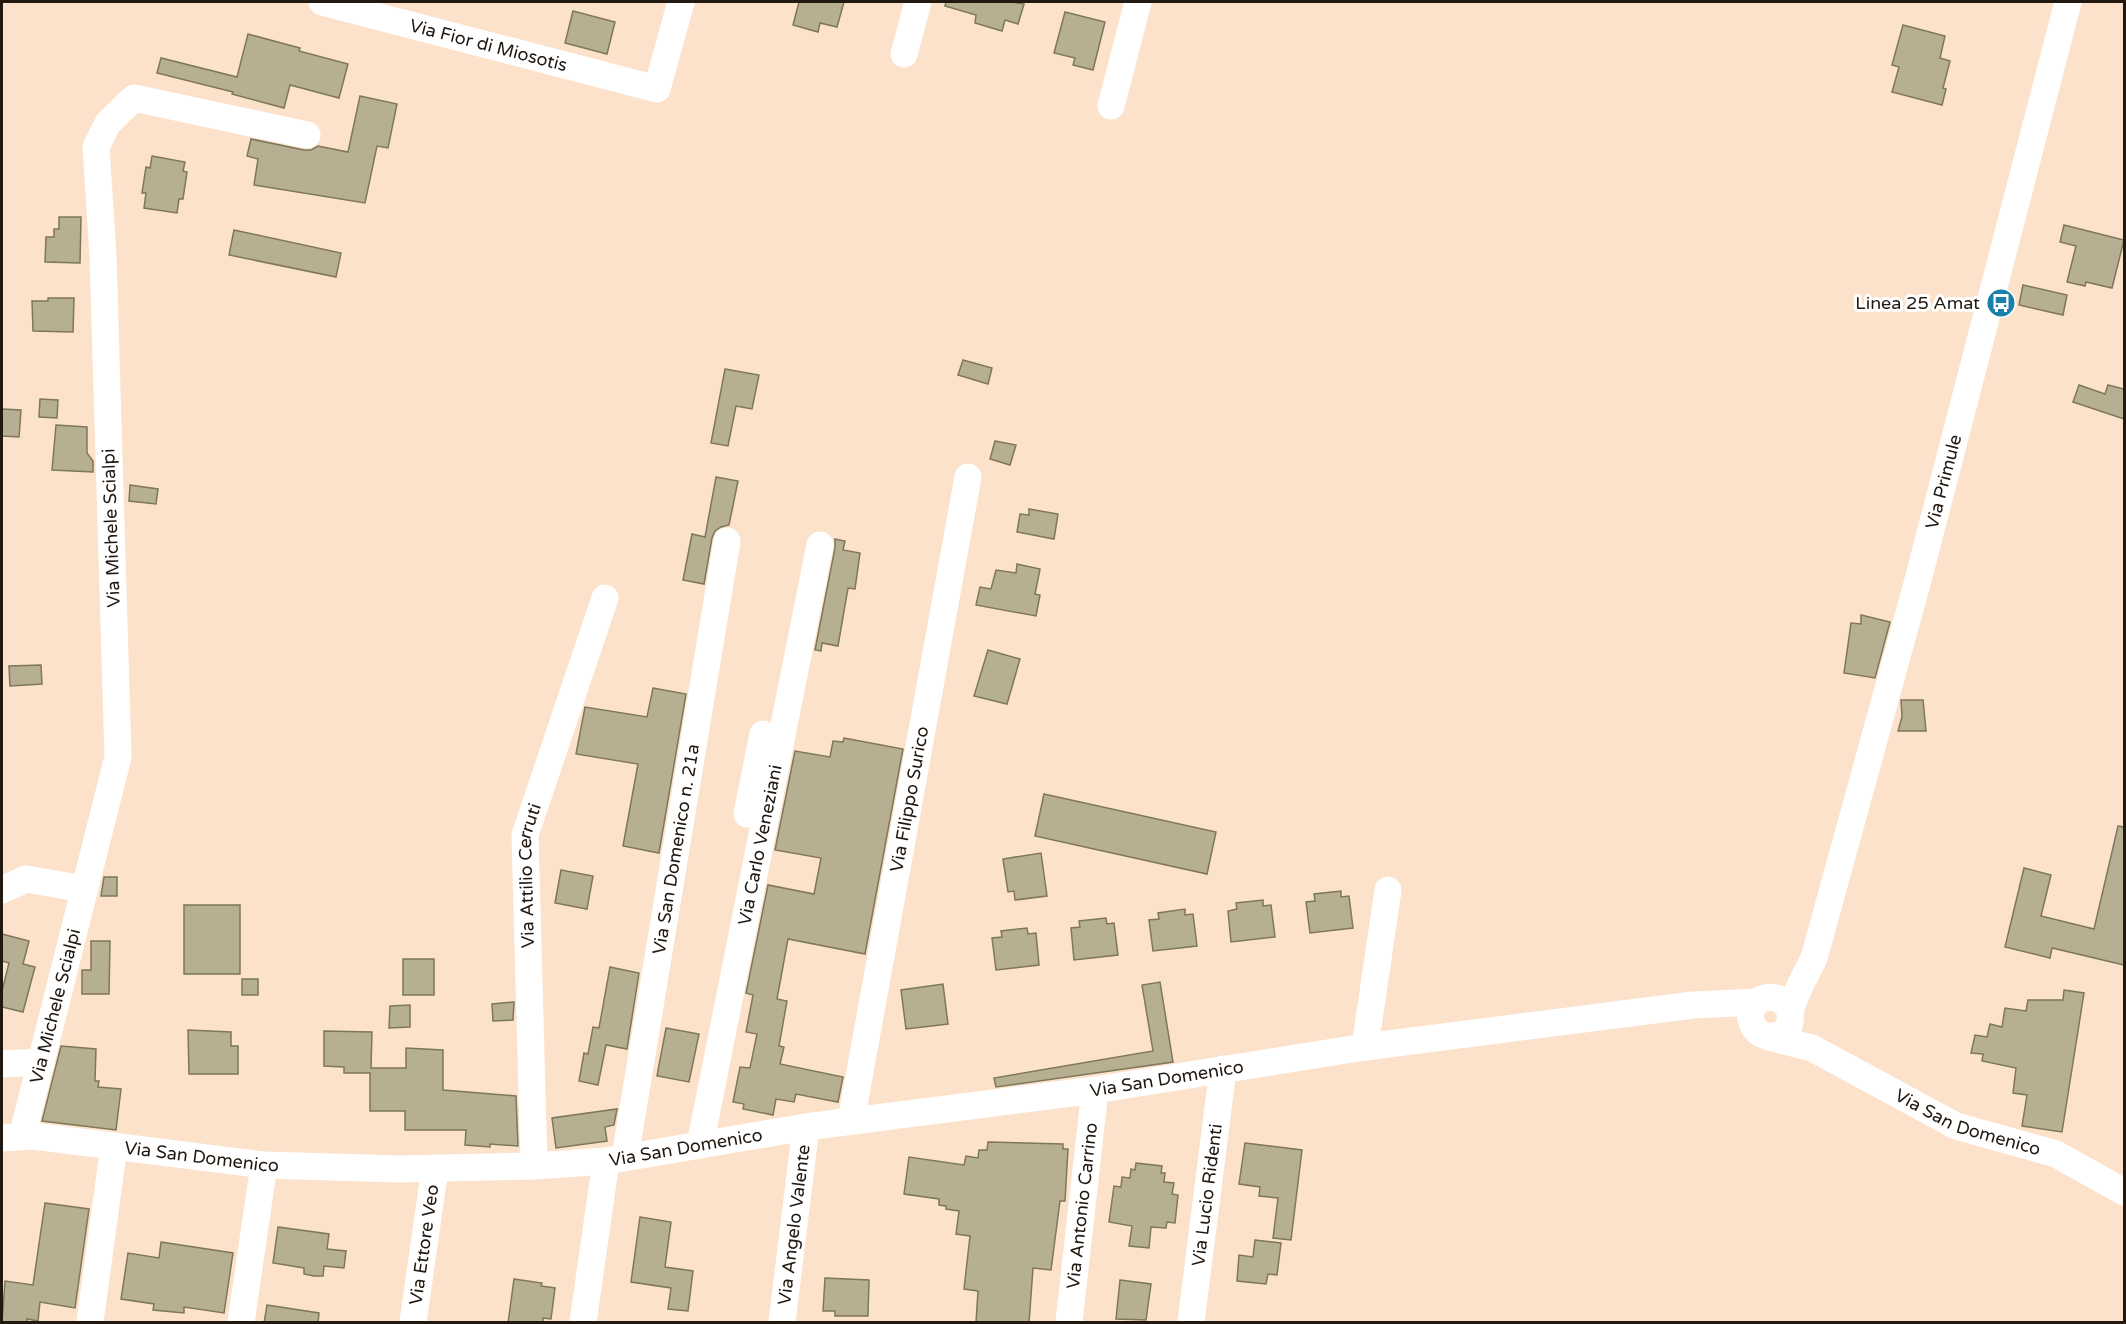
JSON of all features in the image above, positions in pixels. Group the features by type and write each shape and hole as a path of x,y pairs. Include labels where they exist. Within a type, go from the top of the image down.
{"street":[{"name":"Via Fior di Miosotis","path":"322,2 657,89 681,2"},
{"path":"904,54 918,2"},
{"path":"1112,106 1138,2"},
{"name":"Via Primule","path":"1778,1007 1814,958 1918,579 2068,2"},
{"name":"Via Michele Scialpi","path":"12,1137 41,1062 118,757 103,256 96,147 108,123 134,98 307,135"},
{"name":"Via Filippo Surico","path":"851,1122 968,477"},
{"name":"Via San Domenico n. 21a","path":"583,1323 616,1159 727,541"},
{"name":"Via Carlo Veneziani","path":"690,1146 820,545"},
{"name":"Via Attilio Cerruti","path":"534,1166 525,835 605,598"},
{"path":"690,1146 763,734"},
{"path":"2,890 26,879 84,890"},
{"path":"1365,1047 1388,890"},
{"name":"Via San Domenico","path":"1693,1005 1763,1034 1812,1048 1956,1126 2056,1154 2124,1192"},
{"name":"Via San Domenico","path":"12,1137 33,1136 264,1165 435,1168 534,1166 616,1159 806,1127 1095,1090 1365,1047 1693,1005 1778,1007 1812,1048"},
{"path":"1778,1007 1790,1023 1782,1034 1763,1034 1751,1021 1753,1008 1778,1007"},
{"path":"2,1064 41,1062"},
{"name":"Via Lucio Ridenti","path":"1191,1323 1223,1069"},
{"name":"Via Antonio Carrino","path":"1069,1323 1095,1090"},
{"name":"Via Angelo Valente","path":"782,1323 806,1127"},
{"path":"90,1323 114,1146"},
{"path":"241,1323 264,1165"},
{"name":"Via Ettore Veo","path":"413,1323 435,1168"}],"building":[{"path":"799,2 844,2 837,27 820,23 818,32 793,25"},
{"path":"946,2 1024,4 1018,24 1005,20 1002,31 975,23 976,15 945,6"},
{"path":"573,11 615,22 607,54 565,43"},
{"path":"1065,12 1105,22 1093,70 1073,65 1075,58 1054,53"},
{"path":"1903,25 1945,36 1940,58 1950,61 1943,88 1946,89 1942,105 1892,92 1899,67 1892,65"},
{"path":"248,34 348,64 339,98 290,85 284,108 232,94 233,92 157,73 161,58 237,77"},
{"path":"360,96 397,104 388,148 377,146 365,203 254,185 258,159 247,156 251,139 304,150 311,150 318,146 348,152"},
{"path":"152,156 185,162 183,171 187,172 183,199 179,199 177,213 144,208 146,193 142,193 146,167 150,168"},
{"path":"59,217 81,217 80,263 45,262 46,237 54,237 54,229 59,229"},
{"path":"2064,225 2124,240 2112,288 2086,282 2085,286 2067,282 2076,246 2060,242"},
{"path":"234,230 341,253 336,277 229,255"},
{"path":"2023,285 2067,295 2063,315 2019,305"},
{"path":"48,298 74,298 73,332 33,331 32,301 48,301"},
{"path":"963,360 992,368 988,384 958,375"},
{"path":"725,369 759,375 752,409 736,406 728,446 711,443"},
{"path":"2079,385 2105,394 2108,385 2124,389 2124,419 2073,402"},
{"path":"40,399 58,400 57,418 39,417"},
{"path":"2,409 21,410 19,437 2,436"},
{"path":"56,425 87,427 87,453 93,461 93,472 52,470"},
{"path":"995,441 1016,445 1010,465 990,459"},
{"path":"716,477 738,481 729,525 715,531 712,538 704,584 683,580 692,534 705,537"},
{"path":"130,485 158,489 156,504 129,501"},
{"path":"1029,509 1058,514 1054,539 1017,532 1020,514 1029,515"},
{"path":"835,539 845,541 843,550 860,553 855,589 848,588 838,646 822,643 821,651 815,650"},
{"path":"1017,564 1040,569 1035,594 1040,595 1036,616 976,605 980,587 991,589 996,570 1016,573"},
{"path":"1861,615 1890,622 1875,678 1844,673 1851,623 1861,624"},
{"path":"988,650 1020,659 1007,704 974,696"},
{"path":"41,665 42,684 10,686 9,666"},
{"path":"653,688 686,694 659,853 623,846 638,764 576,754 585,707 647,717"},
{"path":"1901,700 1923,700 1926,731 1898,731 1902,717"},
{"path":"844,738 903,749 865,954 788,939 777,999 787,1001 779,1046 784,1047 780,1064 843,1077 838,1102 796,1094 794,1102 776,1099 773,1115 743,1109 744,1104 733,1102 740,1067 750,1068 757,1034 746,1032 753,995 746,993 768,885 814,894 821,858 775,850 795,751 830,757 833,741 843,742"},
{"path":"1044,794 1216,832 1207,874 1035,836"},
{"path":"2118,826 2124,827 2124,965 2052,948 2050,958 2005,947 2024,868 2051,875 2041,916 2094,929"},
{"path":"1041,853 1047,896 1015,900 1014,891 1008,892 1003,859"},
{"path":"561,870 593,876 587,909 555,903"},
{"path":"104,877 117,877 117,896 101,896"},
{"path":"1341,891 1341,897 1349,896 1353,928 1310,933 1306,902 1315,901 1314,894"},
{"path":"1263,900 1263,906 1271,905 1275,937 1231,942 1228,911 1237,909 1236,903"},
{"path":"184,905 240,905 240,974 184,974"},
{"path":"1185,909 1185,915 1193,914 1197,946 1153,951 1149,920 1159,919 1158,913"},
{"path":"1106,918 1107,924 1114,923 1118,955 1074,960 1071,928 1080,927 1079,921"},
{"path":"1027,928 1028,934 1036,933 1039,965 996,970 992,938 1002,937 1001,931"},
{"path":"2,934 29,941 23,964 35,967 23,1012 2,1007 2,991 9,963 2,961"},
{"path":"91,941 110,941 109,994 82,994 82,970 91,970"},
{"path":"403,959 434,959 434,995 403,995"},
{"path":"610,967 639,973 627,1049 606,1045 598,1085 579,1081 584,1053 588,1054 593,1027 599,1028"},
{"path":"242,979 258,979 258,995 242,995"},
{"path":"1160,982 1173,1062 996,1087 994,1078 1153,1051 1142,985"},
{"path":"943,984 948,1024 906,1029 901,990"},
{"path":"2064,990 2084,993 2062,1132 2022,1126 2027,1095 2013,1093 2016,1068 1982,1061 1983,1054 1971,1053 1975,1035 1987,1037 1990,1024 2002,1027 2005,1008 2026,1011 2028,1000 2063,1000"},
{"path":"514,1002 513,1020 493,1021 492,1004"},
{"path":"410,1005 410,1027 389,1028 390,1006"},
{"path":"666,1028 699,1034 689,1082 657,1076"},
{"path":"188,1030 231,1032 231,1046 238,1046 238,1074 189,1074"},
{"path":"324,1031 372,1032 371,1068 406,1068 406,1048 443,1050 443,1090 516,1096 518,1146 465,1145 466,1130 405,1130 405,1111 370,1111 370,1073 344,1073 344,1067 324,1066"},
{"path":"61,1046 96,1049 95,1081 99,1081 98,1087 121,1089 116,1130 42,1121"},
{"path":"617,1109 614,1125 605,1127 607,1141 556,1148 552,1118"},
{"path":"988,1142 1063,1144 1063,1149 1068,1149 1065,1201 1060,1201 1051,1270 1033,1268 1029,1323 976,1323 978,1291 964,1289 970,1236 956,1234 959,1211 946,1209 946,1206 939,1205 939,1199 904,1194 909,1157 964,1165 966,1156 978,1158 979,1150 987,1150"},
{"path":"1245,1143 1302,1150 1291,1240 1273,1238 1278,1198 1259,1196 1260,1187 1239,1184"},
{"path":"1136,1163 1162,1166 1161,1173 1165,1173 1164,1182 1174,1183 1172,1194 1178,1195 1175,1223 1167,1222 1166,1228 1151,1227 1149,1248 1129,1246 1132,1226 1109,1222 1114,1186 1121,1187 1122,1177 1130,1178 1131,1169 1135,1170"},
{"path":"45,1203 89,1209 75,1308 40,1302 38,1321 27,1319 27,1323 2,1323 5,1281 33,1285"},
{"path":"640,1217 671,1222 665,1267 693,1271 688,1311 668,1309 671,1288 631,1282"},
{"path":"278,1227 329,1234 327,1249 346,1251 344,1268 324,1266 323,1276 314,1276 304,1274 304,1268 273,1263"},
{"path":"1255,1240 1281,1243 1277,1275 1268,1274 1266,1284 1237,1281 1239,1255 1253,1257"},
{"path":"161,1242 233,1253 224,1313 184,1307 184,1313 153,1310 154,1304 121,1299 128,1253 159,1258"},
{"path":"825,1278 869,1280 868,1316 835,1316 835,1311 823,1311"},
{"path":"514,1279 542,1283 541,1286 555,1288 551,1319 543,1318 543,1323 508,1323"},
{"path":"1120,1280 1151,1284 1146,1320 1116,1319"},
{"path":"267,1305 319,1313 318,1323 264,1323"}],"place":[{"name":"Linea 25 Amat","path":"2001,303"}]}
